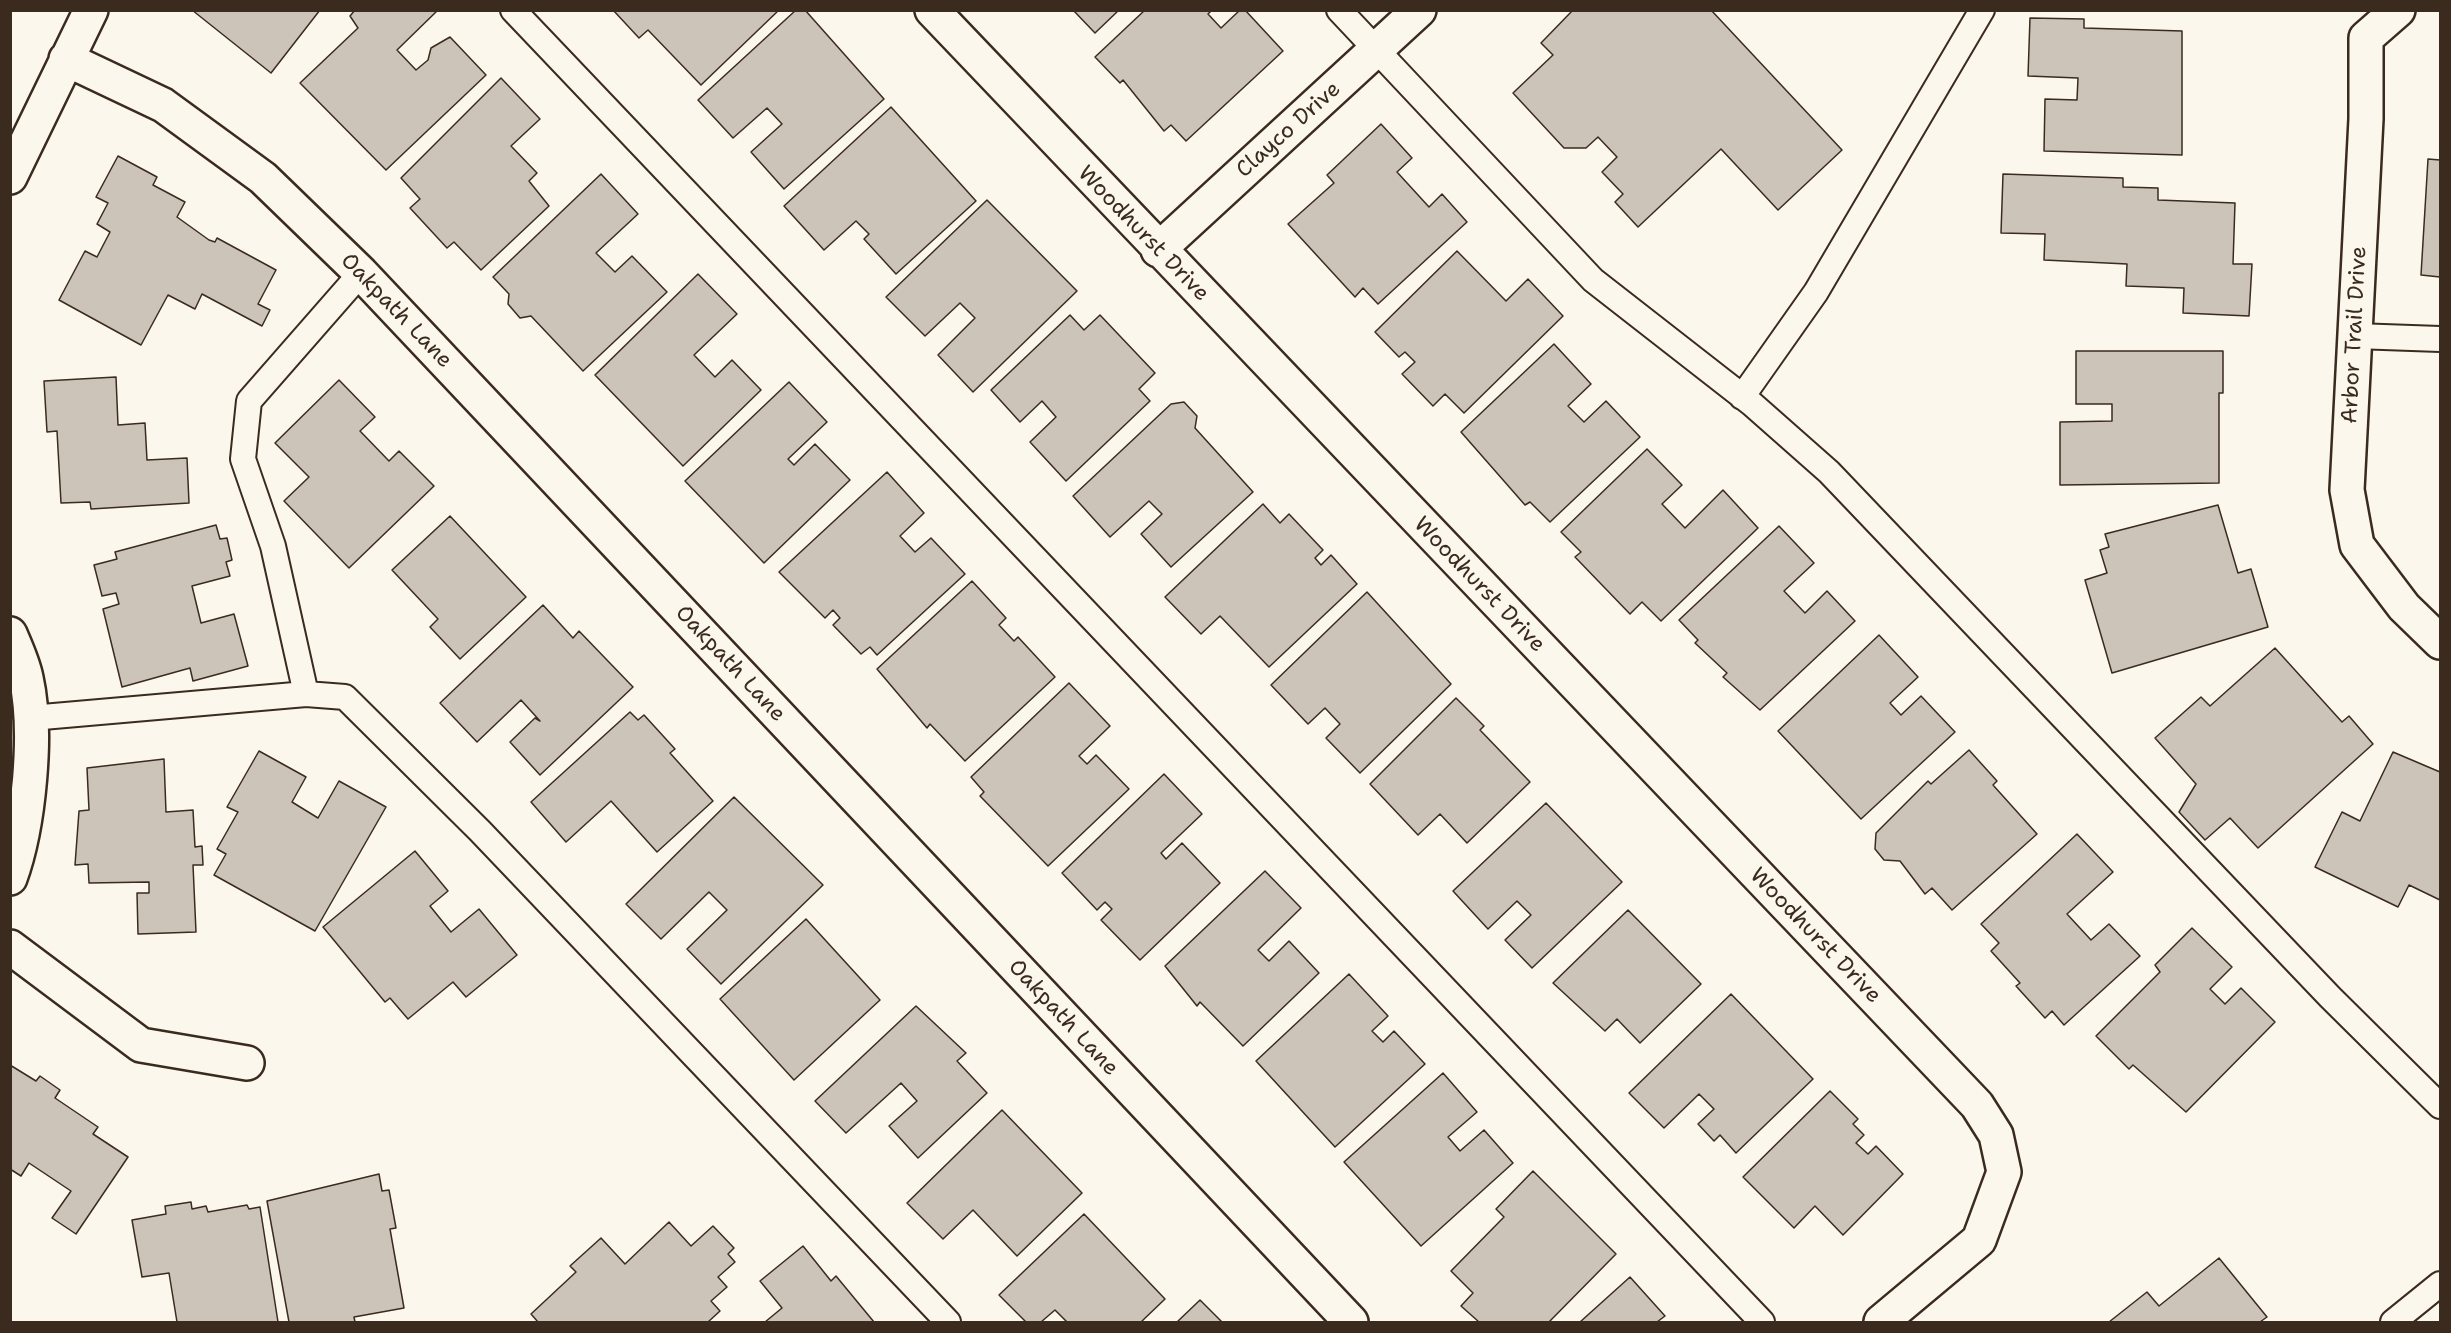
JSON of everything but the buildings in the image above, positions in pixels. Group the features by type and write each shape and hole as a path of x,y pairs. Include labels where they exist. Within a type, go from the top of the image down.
{"street":[{"path":"10,177 91,10"},
{"name":"Woodhurst Drive","path":"932,10 1158,250 1977,1105 1996,1135 2004,1172 1979,1240 1881,1323"},
{"name":"Clayco Drive","path":"1158,250 1419,10"},
{"name":"Arbor Trail Drive","path":"2398,10 2366,38 2366,119 2347,490 2357,545 2404,607 2440,642"},
{"name":"Oakpath Lane","path":"66,59 163,105 263,178 361,273 1351,1323"},
{"path":"10,634 26,677 31,718 21,755 20,853 10,878"},
{"path":"10,947 141,1045 247,1064"}],"lane":[{"path":"513,10 1762,1323"},
{"path":"1339,10 1593,280 1742,397 1829,472 2330,997 2440,1106"},
{"path":"1742,397 1816,291 1982,10"},
{"path":"306,693 273,546 243,459 249,401 361,273"},
{"path":"2355,336 2440,339"},
{"path":"31,718 306,693 345,697 488,840 948,1323"},
{"path":"2393,1323 2440,1284"}]}
